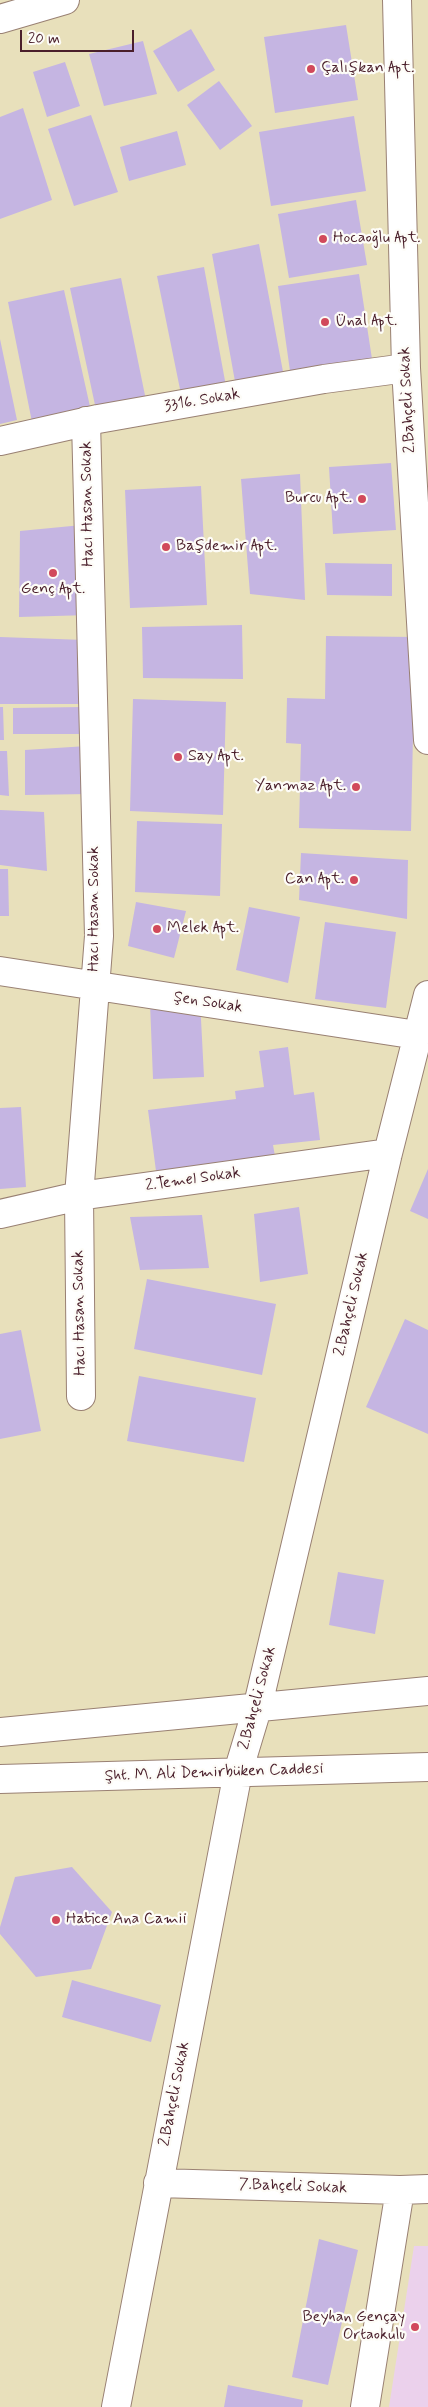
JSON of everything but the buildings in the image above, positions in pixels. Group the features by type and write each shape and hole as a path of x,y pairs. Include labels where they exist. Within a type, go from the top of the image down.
{"street":[{"path":"0,19 65,0"},
{"name":"2.Bahçeli Sokak","path":"398,0 406,368 428,740"},
{"name":"3316. Sokak","path":"0,441 86,421 324,379 406,368"},
{"name":"Hacı Hasan Sokak","path":"81,1396 79,1196 99,936 86,421"},
{"name":"Şen Sokak","path":"0,971 417,1035"},
{"name":"2.Bahçeli Sokak","path":"116,2407 238,1772 257,1709 388,1153 428,995"},
{"name":"2.Temel Sokak","path":"0,1214 79,1196 388,1153"},
{"path":"0,1732 257,1709 428,1691"},
{"name":"Şht. M. Ali Demirbüken Caddesi","path":"0,1779 428,1767"},
{"name":"7.Bahçeli Sokak","path":"158,2183 400,2190 428,2189"},
{"path":"365,2407 400,2190"}],"shaded area":[{"name":"Beyhan Gençay Ortaokulu","path":"414,2246 428,2246 428,2407 389,2407"}],"place":[{"name":"Çalışkan Apt.","path":"311,69"},
{"name":"Hocaoğlu Apt.","path":"323,239"},
{"name":"Ünal Apt.","path":"325,322"},
{"name":"Burcu Apt.","path":"362,499"},
{"name":"Başdemir Apt.","path":"166,547"},
{"name":"Genç Apt.","path":"53,573"},
{"name":"Say Apt.","path":"178,757"},
{"name":"Yanmaz Apt.","path":"356,787"},
{"name":"Can Apt.","path":"354,880"},
{"name":"Melek Apt.","path":"157,929"},
{"name":"Hatice Ana Camii","path":"56,1920"},
{"name":"Beyhan Gençay Ortaokulu","path":"415,2327"}]}
